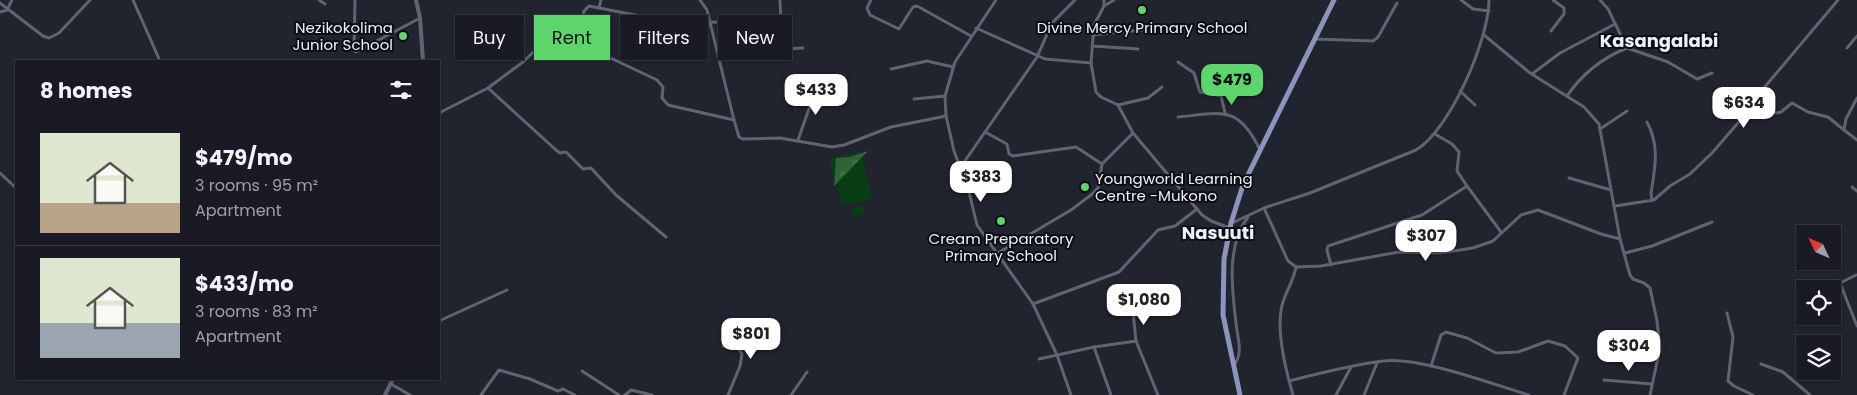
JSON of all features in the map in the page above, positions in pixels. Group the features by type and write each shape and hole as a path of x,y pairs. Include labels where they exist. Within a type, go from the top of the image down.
{"main road":[{"path":"1240,395 1224,315 1224,259 1231,226 1243,184 1334,0"}],"street":[{"path":"0,12 7,10 12,0"},
{"path":"0,3 43,36 49,38 59,33 90,0"},
{"path":"133,0 160,60"},
{"path":"319,0 325,4"},
{"path":"355,0 356,52 388,33 420,18"},
{"path":"416,0 420,18 423,60"},
{"path":"599,8 601,0"},
{"path":"700,0 707,10 718,57"},
{"path":"778,15 780,0"},
{"path":"871,0 867,8 870,15 898,29 913,7 917,6 971,36"},
{"path":"960,168 1037,57 1052,24 1075,0"},
{"path":"1104,0 1104,6 1094,26 1092,46 1091,63 1096,92 1101,97 1118,105 1133,133 1197,209 1211,221 1231,226 1264,208 1310,193 1416,150 1428,143 1460,91 1484,35 1489,11 1489,0"},
{"path":"1104,6 1114,0"},
{"path":"1461,0 1473,9 1489,11"},
{"path":"1550,30 1564,14 1564,8 1553,0"},
{"path":"1600,0 1608,9 1627,48"},
{"path":"1615,206 1652,200 1697,169 1750,109 1755,99 1838,0"},
{"path":"993,1 953,67 945,96 946,116 960,168 971,196 977,225 1033,304 1057,355 1070,395"},
{"path":"1314,39 1373,41 1378,37 1397,3"},
{"path":"584,15 586,8 599,8 649,19 718,23"},
{"path":"1532,74 1560,53 1615,24"},
{"path":"976,28 995,35 1037,57 1049,60 1091,63"},
{"path":"1093,35 1151,29"},
{"path":"1484,35 1532,74 1590,112 1600,129 1620,239 1633,279 1644,283 1650,288 1659,337 1658,362 1650,395"},
{"path":"1847,48 1857,36"},
{"path":"1092,46 1138,49"},
{"path":"792,49 803,48"},
{"path":"1567,96 1586,74 1605,58 1627,48 1668,62 1697,79 1712,73"},
{"path":"440,112 488,88 534,51"},
{"path":"610,58 622,62 642,75 657,80 663,87 662,98 668,105 734,120"},
{"path":"719,60 739,137 743,140 780,138 832,147 892,127 946,116"},
{"path":"891,69 927,61 953,67"},
{"path":"1178,62 1194,73 1196,86 1200,92 1221,96 1225,113"},
{"path":"798,140 817,86"},
{"path":"1118,105 1148,98 1162,87"},
{"path":"488,88 556,150 560,153 566,152 583,169 591,168 616,195 666,237"},
{"path":"1460,91 1475,105"},
{"path":"914,99 945,96"},
{"path":"1844,130 1846,119 1857,98"},
{"path":"1755,99 1761,101 1776,113 1781,112 1792,103 1808,112 1828,117 1857,140"},
{"path":"1600,129 1628,110"},
{"path":"1178,117 1225,113 1233,116 1250,131 1260,150"},
{"path":"1647,122 1657,153 1651,193 1652,200"},
{"path":"985,132 1007,144 1009,154 1013,156 1078,147 1102,164"},
{"path":"998,253 1071,210 1091,195 1098,188 1102,164 1133,133"},
{"path":"1435,134 1452,144 1459,152 1457,171 1501,232"},
{"path":"0,173 15,187"},
{"path":"1569,178 1610,190"},
{"path":"1331,265 1327,250 1328,246 1422,216 1467,186"},
{"path":"1852,187 1857,191"},
{"path":"1264,208 1288,261 1296,267 1331,265 1399,252 1440,253 1473,248 1494,240 1520,215 1538,210 1601,234 1620,239"},
{"path":"1033,304 1119,272 1158,230 1174,226 1197,209"},
{"path":"1234,365 1240,358 1240,349 1234,304 1234,259 1240,228 1249,216"},
{"path":"1625,253 1662,242 1712,222"},
{"path":"1293,395 1284,356 1281,310 1294,281 1296,267"},
{"path":"1856,275 1840,282 1857,326"},
{"path":"440,321 507,290"},
{"path":"1133,312 1136,341 1158,395"},
{"path":"1727,313 1732,337 1728,381 1753,395"},
{"path":"1432,366 1441,335 1446,332 1467,338 1496,353 1524,350 1548,341 1565,346 1578,358 1564,395"},
{"path":"1039,359 1094,347 1136,341"},
{"path":"723,346 739,350 742,354 740,366 728,395"},
{"path":"1094,347 1111,395"},
{"path":"1289,381 1351,367 1398,361 1432,366 1528,395"},
{"path":"1364,395 1377,363"},
{"path":"1761,364 1783,372 1810,395"},
{"path":"1336,395 1351,367"},
{"path":"481,395 499,370 530,379 558,391 563,389 575,395"},
{"path":"582,371 619,395"},
{"path":"791,395 807,372"},
{"path":"385,395 393,380"},
{"path":"1604,380 1652,384"},
{"path":"391,384 410,395"},
{"path":"625,395 631,390 652,395"}],"green space":[{"path":"860,151 872,198 842,206 829,159"},
{"path":"868,151 834,186 836,158 850,157"},
{"path":"863,205 865,213 853,217 851,209"}],"place":[{"name":"Divine Mercy Primary School","path":"1142,10"},
{"name":"Nezikokolima Junior School","path":"403,36"},
{"name":"Youngworld Learning Centre -Mukono","path":"1085,187"},
{"name":"Cream Preparatory Primary School","path":"1001,221"}],"district":[{"name":"Kasangalabi","path":"1659,40"},
{"name":"Nasuuti","path":"1218,232"}]}
